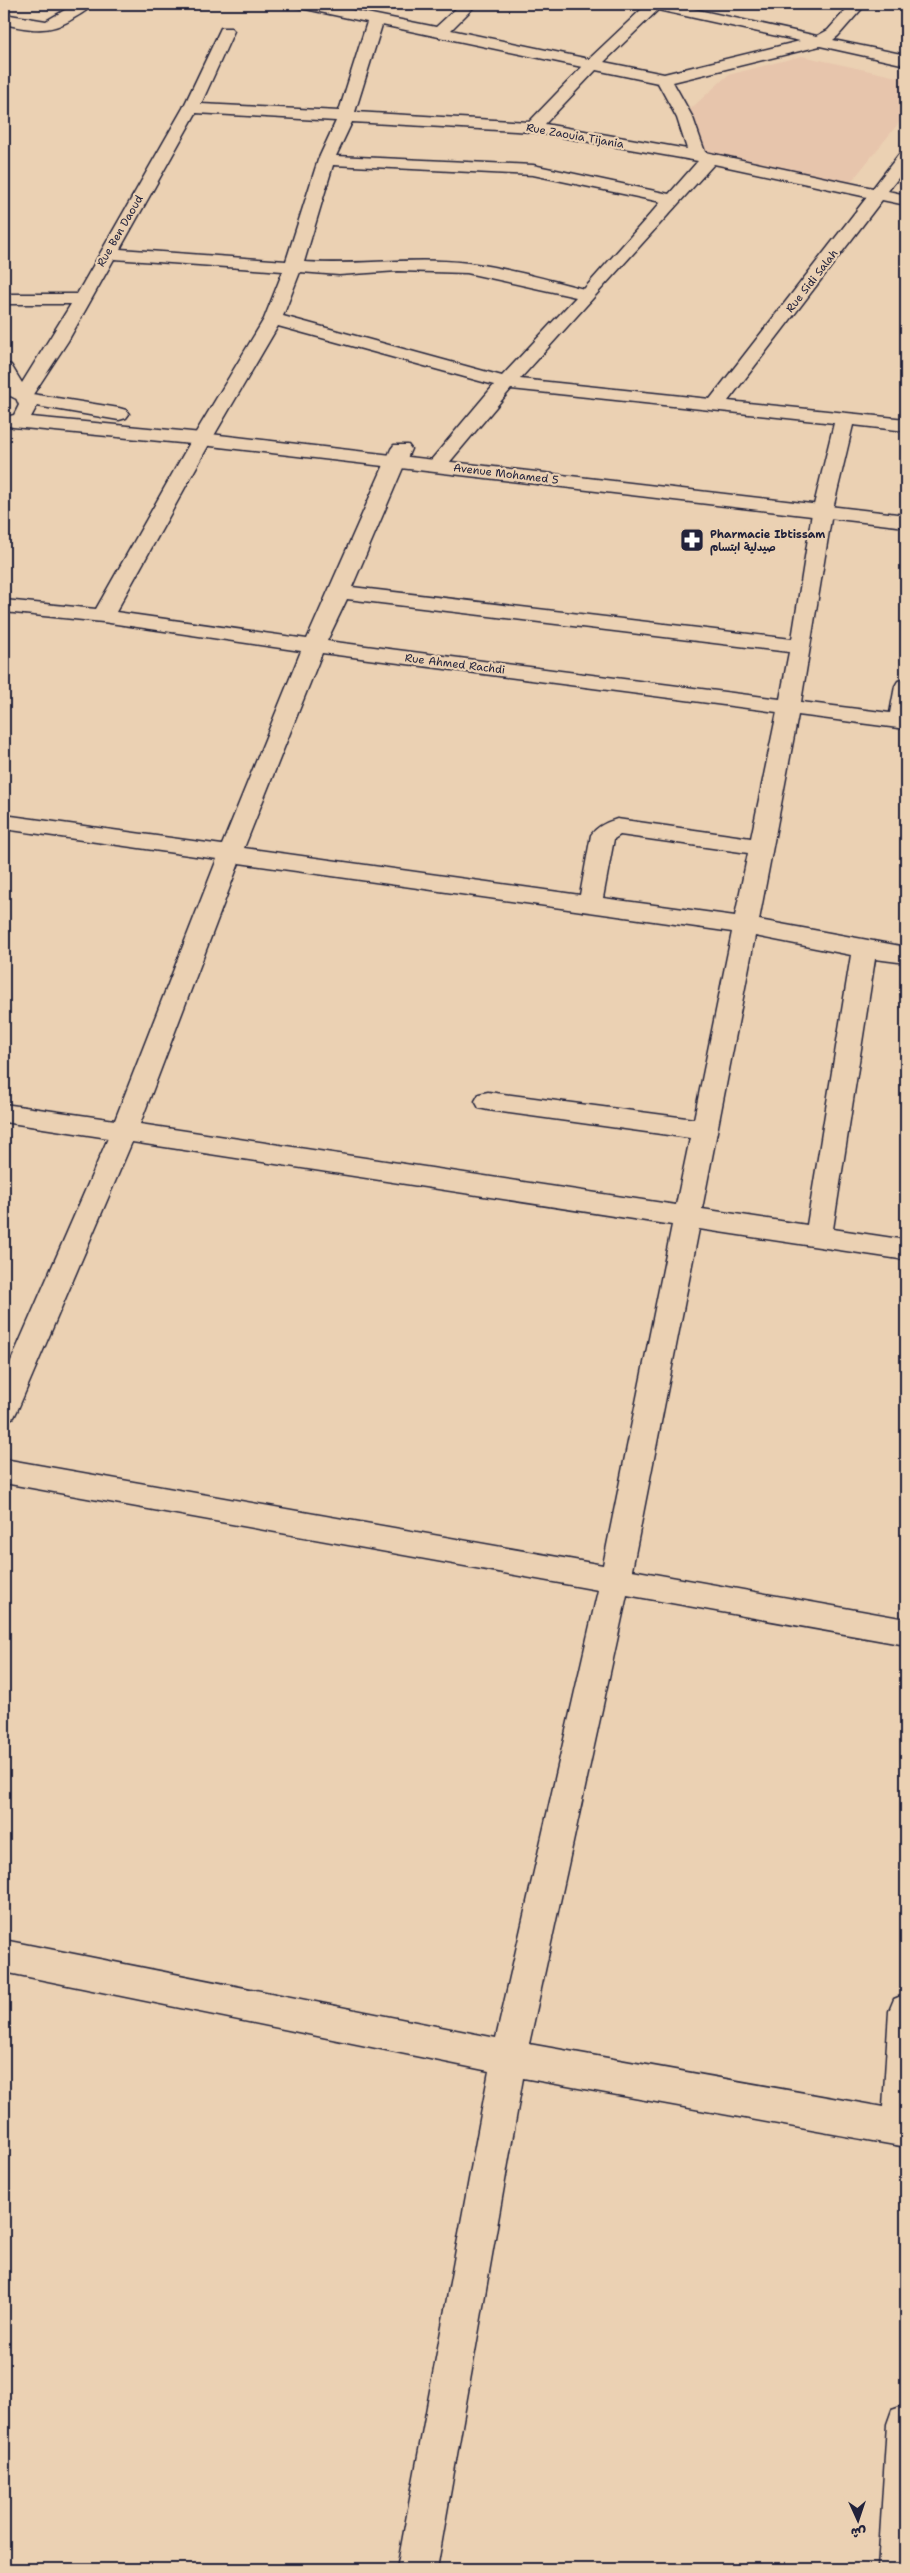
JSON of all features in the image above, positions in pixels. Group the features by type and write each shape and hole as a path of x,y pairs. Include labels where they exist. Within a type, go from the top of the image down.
{"street":[{"path":"4,19 40,27 50,27 85,4"},
{"path":"301,4 664,79 817,42 833,33 859,4"},
{"path":"441,32 470,4"},
{"path":"533,127 654,4 772,28 817,42 906,60"},
{"path":"103,616 205,433 273,319 293,268 326,160 346,116 376,19"},
{"name":"Rue Ben Daoud","path":"8,423 26,411 18,393 59,341 107,253 191,108 226,31"},
{"path":"441,460 506,382 588,295 671,199 704,157 664,79"},
{"name":"Rue Zaouia Tijania","path":"191,108 239,109 533,127 704,157 906,200"},
{"name":"Rue Sidi Salah","path":"716,404 906,157"},
{"path":"326,160 532,170 671,199"},
{"path":"107,253 340,270 432,266 467,268 508,275 588,295"},
{"path":"4,299 82,299"},
{"path":"273,319 506,382 906,425"},
{"path":"4,369 18,393"},
{"name":"Avenue Mohamed 5","path":"18,393 205,433"},
{"path":"417,2569 509,2058 615,1580 686,1216 801,647 823,506 845,418"},
{"name":"Avenue Mohamed 5","path":"8,423 106,430 205,433 823,506 906,521"},
{"path":"4,1409 124,1131 230,855 314,646 340,592 398,455"},
{"name":"Avenue Mohamed 5","path":"823,506 906,508"},
{"path":"340,592 801,647"},
{"name":"Rue Ahmed Rachdi","path":"4,606 103,616 314,646 903,722"},
{"path":"903,722 906,686"},
{"path":"4,822 746,926 864,949 906,955"},
{"path":"590,904 603,835 617,827 761,847"},
{"path":"818,1236 864,949"},
{"path":"488,1101 704,1130"},
{"path":"4,1113 906,1250"},
{"path":"4,1471 906,1632"},
{"path":"4,1956 509,2058 903,2128 906,2010"},
{"path":"898,2569 903,2521 906,2424"}],"shaded area":[{"path":"802,56 906,79 906,114 847,187 704,153 686,113 728,75"}],"place":[{"name":"Pharmacie Ibtissam صيدلية ابتسام","path":"692,540"}]}
